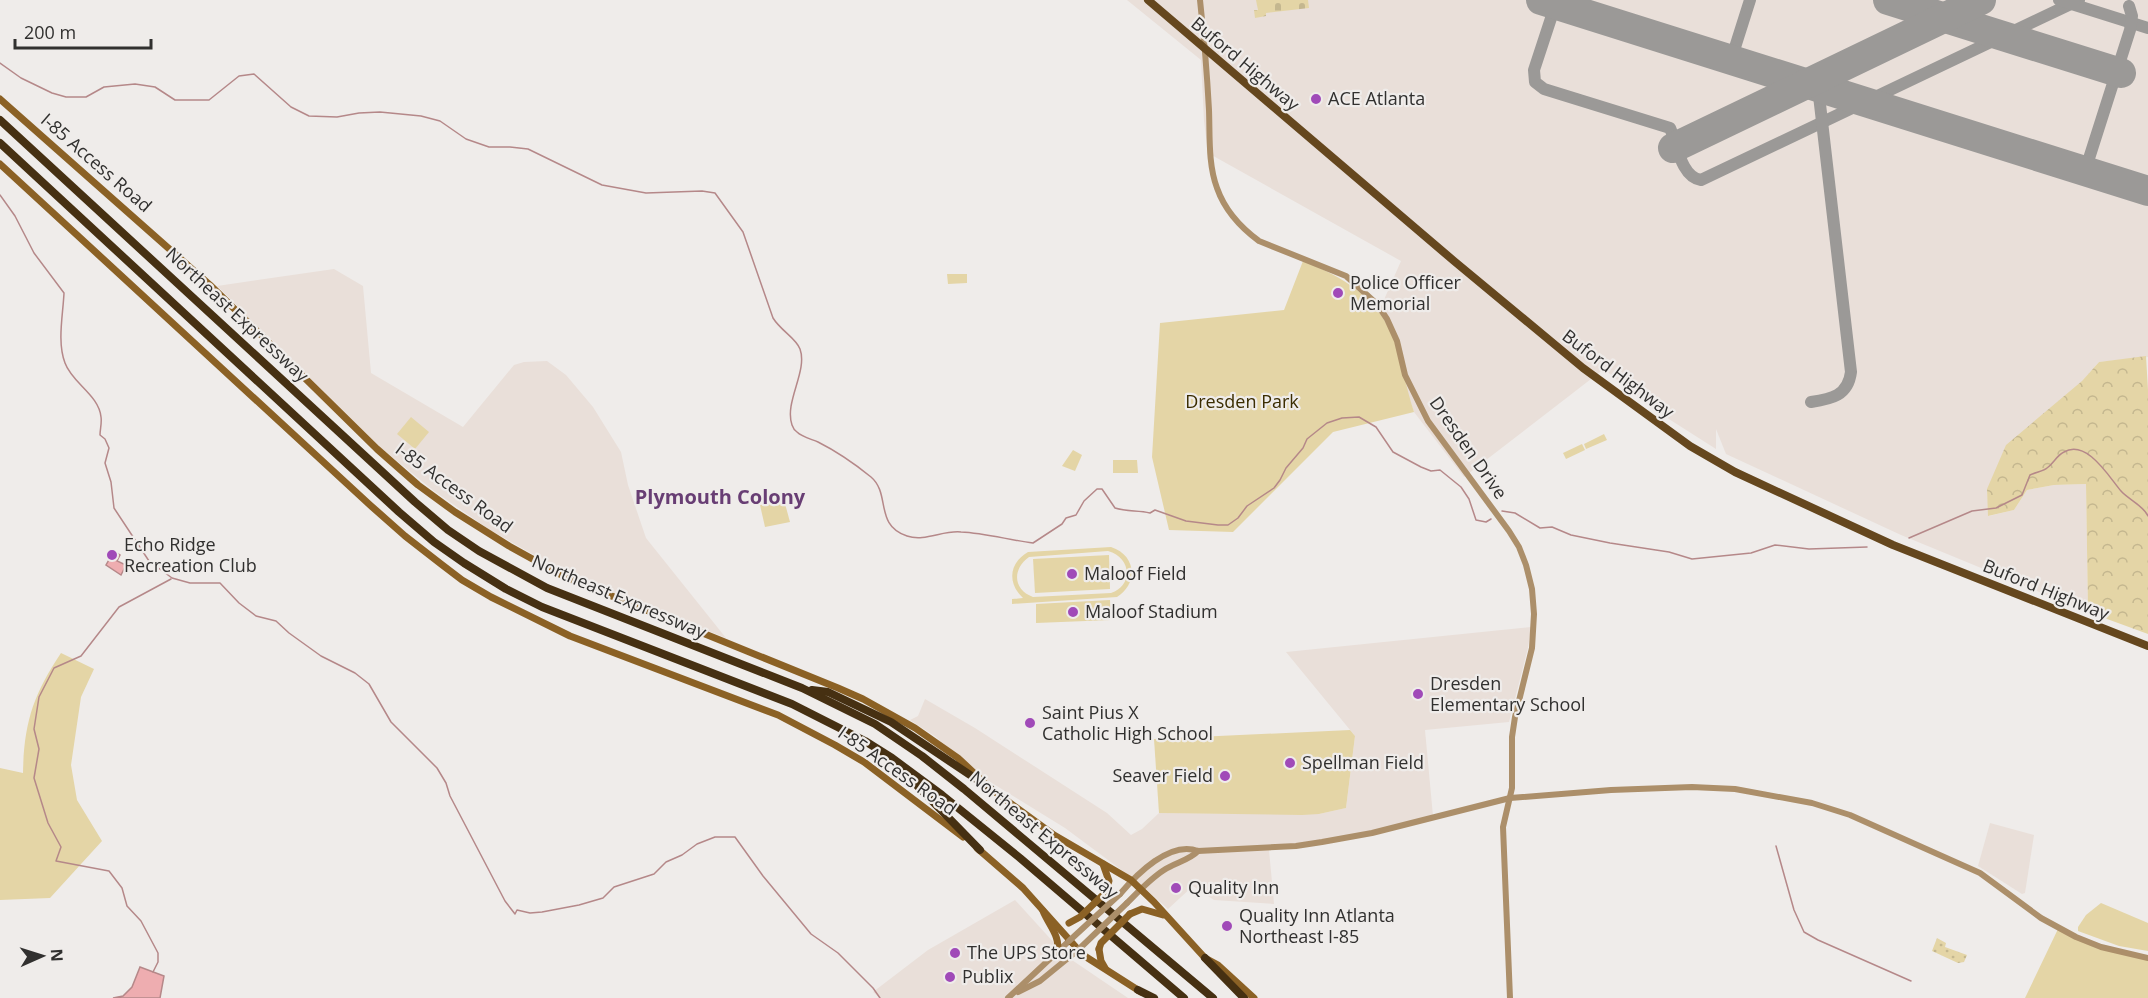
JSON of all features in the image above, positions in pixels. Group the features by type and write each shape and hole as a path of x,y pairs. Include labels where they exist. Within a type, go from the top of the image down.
{"highway":[{"name":"Northeast Expressway","path":"0,120 407,495 448,530 495,560 547,588 802,688 875,724 922,756 1213,998"},
{"name":"Northeast Expressway","path":"0,143 370,486 434,542 506,589 542,607 792,704 892,758 936,790 1020,858 1184,998"},
{"path":"802,688 828,692 891,722 991,789"},
{"path":"892,758 913,783 980,850"},
{"path":"1205,958 1244,998"},
{"path":"1138,990 1154,998"}],"main road":[{"name":"Buford Highway","path":"1148,0 1583,368 1690,446 1735,472 1893,545 2146,644"},
{"name":"I-85 Access Road","path":"0,99 210,285 377,449 418,485 455,512 509,546 565,577 804,673 863,699 915,728 958,758 991,789 1054,835 1131,880 1205,958 1218,965 1254,998"},
{"name":"I-85 Access Road","path":"0,164 405,536 462,580 570,636 778,715 864,762 980,850 1023,888 1051,918 1069,942 1090,961 1149,998"},
{"path":"1051,918 1069,923 1080,917 1105,892 1109,881 1103,864"},
{"path":"1042,909 1057,937 1057,953"},
{"path":"1106,971 1099,949 1130,914 1142,909 1166,915"}],"street":[{"name":"Dresden Drive","path":"1200,0 1206,51 1211,162 1217,188 1228,211 1246,232 1259,241 1346,276 1380,308 1397,341 1405,375 1419,406 1509,531 1526,565 1532,589 1534,629 1532,648 1512,737 1512,788 1503,827 1510,998"},
{"path":"1012,996 1120,894 1131,880 1158,859 1182,849 1198,851 1296,846 1322,842 1372,833 1509,798 1611,790 1692,787 1735,789 1823,805 1850,814 1973,869 2042,918 2076,937 2101,947 2148,958"},
{"path":"1012,996 1040,981 1078,950 1162,870 1198,851"}],"shaded area":[{"path":"1127,0 2148,0 2148,357 2099,362 1987,489 1989,516 2014,510 2027,490 2054,485 2086,484 2088,612 1901,535 1726,454 1716,429 1716,449 1650,407 1604,369 1464,477 1414,412 1379,311 1401,261 1208,153 1201,60"},
{"path":"334,269 363,286 371,373 463,427 514,365 547,361 566,375 593,407 621,452 628,485 646,538 726,638 570,575 490,530 434,491 381,448 217,286"},
{"path":"114,551 120,555 117,561 126,565 121,575 106,565"},
{"path":"1531,627 1528,648 1509,722 1425,730 1433,816 1307,846 1269,850 1274,904 1214,900 1193,886 1168,909 1139,883 1065,828 974,772 936,737 910,720 918,716 925,699 975,728 1107,813 1131,835 1142,829 1159,813 1319,814 1346,808 1355,736 1286,652"},
{"path":"1990,823 2034,835 2025,893 2022,894 1978,866"},
{"path":"1015,900 1066,956 1128,998 880,998 873,992 928,950"},
{"path":"140,967 164,976 160,998 113,998 123,996 132,987"}],"green space":[{"path":"1256,0 1308,0 1309,8 1266,13 1266,16 1255,18 1254,10 1258,10"},
{"name":"Dresden Park","path":"1303,261 1332,274 1357,290 1379,312 1394,340 1414,412 1333,432 1233,532 1169,530 1152,457 1160,323 1284,310"},
{"path":"947,274 967,274 967,283 948,284"},
{"path":"2146,356 2148,634 2088,612 2086,484 2054,485 2027,490 2014,510 1988,516 1987,489 2006,445 2082,381 2099,362"},
{"path":"411,417 429,432 415,449 397,434"},
{"path":"1604,434 1607,440 1586,449 1584,444"},
{"path":"1582,444 1585,450 1566,459 1563,453"},
{"path":"1073,450 1082,455 1075,471 1062,466"},
{"path":"1113,460 1137,460 1138,473 1113,473"},
{"path":"784,500 790,522 765,527 760,505"},
{"path":"1111,547 1126,556 1132,570 1131,577 1129,584 1117,597 1012,604 1012,599 1023,598 1014,586 1012,574 1014,567 1028,552","holes":["1108,551 1116,554 1127,571 1123,584 1111,593 1033,597 1026,594 1018,584 1020,567 1029,557"]},
{"name":"Maloof Field","path":"1109,555 1110,589 1035,593 1033,559"},
{"name":"Maloof Stadium","path":"1110,600 1111,620 1036,623 1036,604"},
{"path":"61,653 94,669 81,697 71,765 77,800 102,841 50,898 0,900 0,768 23,773 25,739 32,710 43,682"},
{"path":"1350,730 1355,736 1346,808 1302,815 1159,813 1154,739"},
{"path":"2101,903 2148,923 2148,951 2119,946 2078,931 2086,915"},
{"path":"2058,929 2097,945 2148,958 2148,998 2025,998"},
{"path":"1937,938 1946,943 1945,947 1967,955 1964,962 1958,963 1932,951"}],"waterway":[{"path":"0,63 21,78 66,97 86,97 104,87 135,84 155,87 175,100 209,100 239,76 254,74 291,107 309,116 337,117 380,112 421,116 440,121 466,139 489,147 528,149 602,185 646,193 702,191 715,193 743,232 773,318 800,349 801,367 790,416 793,428 801,435 838,454 871,477 877,484 890,525 907,536 920,538 961,532 1033,543 1062,524 1066,518 1076,515 1084,501 1097,489 1102,489 1115,508 1150,513 1155,510 1186,521 1228,525 1238,518 1247,506 1274,488 1307,439 1327,423 1342,418 1359,417 1376,427 1393,452 1431,471 1440,470 1461,487 1469,499 1476,520 1486,522 1491,519"},
{"path":"0,195 15,216 34,253 64,293 61,337 65,363 73,377 96,402 99,409 100,435 105,439 109,448 105,463 111,482 114,508 149,561 172,578 190,583 220,583 239,603 256,616 276,621 321,656 355,673 369,684 391,722 437,768 505,901 515,914 517,910 530,913 542,912 603,898 614,887 654,874 666,862 682,855 697,844 715,837 735,837 763,876 811,934 838,953 880,998"},
{"path":"1909,538 1972,511 1996,508 2022,495 2030,475 2046,469 2061,454 2073,449 2097,461 2121,491 2148,516"},
{"path":"1502,511 1515,513 1540,528 1552,527 1571,535 1669,552 1692,559 1751,553 1775,545 1809,549 1867,547"},
{"path":"153,972 158,962 158,953 141,921 127,906 122,888 109,871 56,861 61,847 48,823 34,778 39,749 34,729 39,697 54,668 81,656 119,607 171,579"},
{"path":"1776,846 1794,910 1804,932 1911,981"}],"taxiway":[{"path":"1557,0 1534,70 1535,82 1544,89 1670,128 1684,166 1694,178 1701,180 2079,0"},
{"path":"1731,60 1750,0"},
{"path":"2059,0 2148,28"},
{"path":"2085,171 2130,30 2132,16 2129,6"},
{"path":"1811,402 1837,395 1846,386 1851,372 1818,87"}],"runway":[{"path":"1541,0 2148,191"},
{"path":"1888,0 2121,73"},
{"path":"1673,148 1981,0"}],"place":[{"name":"ACE Atlanta","path":"1316,99"},
{"name":"Police Officer Memorial","path":"1338,293"},
{"name":"Echo Ridge Recreation Club","path":"112,555"},
{"name":"Maloof Field","path":"1072,574"},
{"name":"Maloof Stadium","path":"1073,612"},
{"name":"Dresden Elementary School","path":"1418,694"},
{"name":"Saint Pius X Catholic High School","path":"1030,723"},
{"name":"Spellman Field","path":"1290,763"},
{"name":"Seaver Field","path":"1225,776"},
{"name":"Quality Inn","path":"1176,888"},
{"name":"Quality Inn Atlanta Northeast I-85","path":"1227,926"},
{"name":"The UPS Store","path":"955,953"},
{"name":"Publix","path":"950,977"}],"district":[{"name":"Plymouth Colony","path":"720,497"}]}
